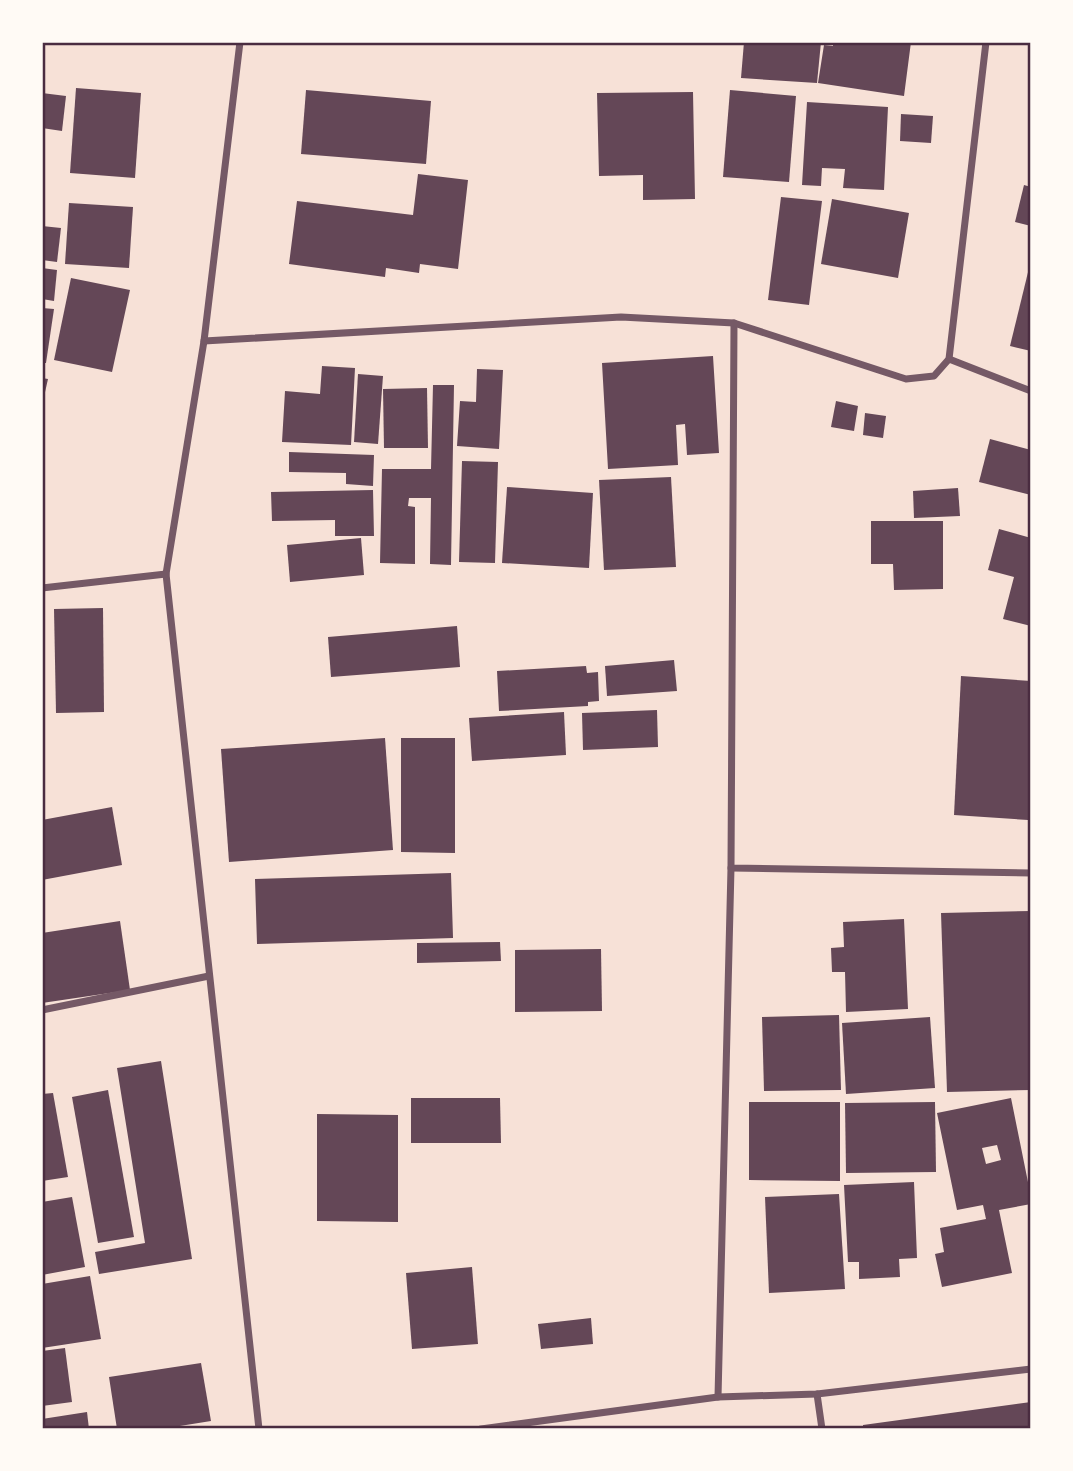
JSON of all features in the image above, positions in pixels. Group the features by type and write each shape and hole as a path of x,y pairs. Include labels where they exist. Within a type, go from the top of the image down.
{"street":[{"path":"240,42 204,341 166,574 259,1429"},
{"path":"204,341 621,317 734,323 906,379 934,376 948,359 986,42"},
{"path":"718,1397 731,868 734,323"},
{"path":"948,359 1031,391"},
{"path":"42,588 166,574"},
{"path":"731,868 1031,873"},
{"path":"42,1010 209,976"},
{"path":"481,1429 718,1397 817,1394 1031,1369"},
{"path":"817,1394 822,1429"}],"building":[{"path":"744,42 821,42 817,83 741,78"},
{"path":"833,42 911,42 904,96 818,83 824,45 833,46"},
{"path":"76,88 141,93 135,178 70,173"},
{"path":"306,90 431,101 426,164 301,154"},
{"path":"730,90 796,96 789,182 723,177"},
{"path":"693,92 695,199 643,200 643,175 599,176 597,93"},
{"path":"42,93 66,96 62,131 42,128"},
{"path":"807,102 888,107 884,190 843,188 845,169 822,168 821,186 802,185"},
{"path":"901,114 933,116 931,143 900,141"},
{"path":"418,174 468,180 458,269 420,264 419,273 386,268 385,277 289,264 297,201 413,215"},
{"path":"1024,185 1031,187 1031,226 1015,222"},
{"path":"781,197 822,201 809,305 768,300"},
{"path":"832,199 909,213 898,278 821,264"},
{"path":"69,203 133,207 129,268 65,264"},
{"path":"42,226 61,228 57,262 42,260"},
{"path":"1031,264 1031,351 1010,346"},
{"path":"42,268 57,270 54,301 42,299"},
{"path":"71,278 130,290 112,372 54,360"},
{"path":"42,308 54,309 46,363 42,363"},
{"path":"713,356 719,453 687,455 685,424 676,425 678,465 608,469 602,363"},
{"path":"322,366 355,368 351,445 282,442 285,391 320,394"},
{"path":"477,369 503,370 499,449 457,446 460,401 476,402"},
{"path":"358,374 383,376 378,444 354,442"},
{"path":"42,378 48,379 43,401 42,401"},
{"path":"433,385 454,385 451,565 430,564 431,498 409,498 408,506 415,507 415,564 380,563 382,469 431,469"},
{"path":"427,388 428,448 384,448 383,389"},
{"path":"836,401 858,406 854,431 831,427"},
{"path":"865,413 886,416 883,438 863,435"},
{"path":"990,439 1031,450 1031,495 979,482"},
{"path":"289,452 374,455 373,486 346,484 346,473 289,472"},
{"path":"462,461 498,462 495,563 459,562"},
{"path":"671,477 676,567 604,570 599,480"},
{"path":"507,487 593,493 589,568 502,563"},
{"path":"958,488 960,516 914,518 913,491"},
{"path":"373,490 374,536 335,536 335,520 272,521 271,492"},
{"path":"871,521 943,521 943,589 894,590 893,564 871,564"},
{"path":"999,529 1031,538 1031,626 1003,619 1014,577 988,570"},
{"path":"361,538 364,575 290,582 287,545"},
{"path":"103,608 104,712 56,713 54,609"},
{"path":"457,626 460,667 331,677 328,637"},
{"path":"674,660 677,691 607,696 605,666"},
{"path":"586,666 587,673 598,672 599,701 588,702 588,706 499,711 497,671"},
{"path":"961,676 1031,681 1028,820 954,815"},
{"path":"657,710 658,747 583,750 582,713"},
{"path":"564,712 566,755 472,761 469,718"},
{"path":"385,738 393,850 229,862 221,749"},
{"path":"401,738 455,738 455,853 401,852"},
{"path":"112,807 122,865 42,880 42,820"},
{"path":"451,873 453,938 257,944 255,879"},
{"path":"1031,911 1031,1090 947,1092 941,913"},
{"path":"904,919 908,1009 846,1012 845,972 832,972 831,948 844,947 843,922"},
{"path":"120,921 130,990 42,1003 42,933"},
{"path":"500,942 501,961 417,963 417,943"},
{"path":"601,949 602,1011 515,1012 515,950"},
{"path":"839,1015 841,1090 764,1091 762,1017"},
{"path":"930,1017 935,1088 846,1094 842,1023"},
{"path":"161,1061 192,1259 99,1274 95,1252 145,1243 117,1068"},
{"path":"108,1090 134,1237 98,1243 72,1097"},
{"path":"53,1093 68,1177 42,1181 42,1094"},
{"path":"411,1098 500,1098 501,1143 411,1143"},
{"path":"1011,1098 1031,1197 1031,1204 999,1210 1012,1273 942,1287 935,1254 944,1252 940,1228 986,1219 983,1205 957,1210 937,1113","holes":["997,1145 1001,1160 986,1164 982,1148"]},
{"path":"749,1102 840,1102 840,1181 749,1180"},
{"path":"935,1102 936,1172 846,1173 845,1103"},
{"path":"317,1114 398,1115 398,1222 317,1221"},
{"path":"914,1182 917,1258 899,1259 900,1277 859,1279 859,1262 848,1262 844,1185"},
{"path":"839,1194 845,1289 769,1293 765,1197"},
{"path":"72,1197 85,1267 42,1275 42,1202"},
{"path":"472,1267 478,1344 412,1349 406,1273"},
{"path":"90,1276 101,1339 42,1348 42,1284"},
{"path":"591,1318 593,1344 541,1349 538,1324"},
{"path":"65,1348 72,1402 42,1406 42,1351"},
{"path":"201,1363 211,1421 161,1429 117,1429 109,1377"},
{"path":"1031,1402 1031,1429 863,1429 863,1425"},
{"path":"87,1412 89,1429 42,1429 42,1419"}]}
